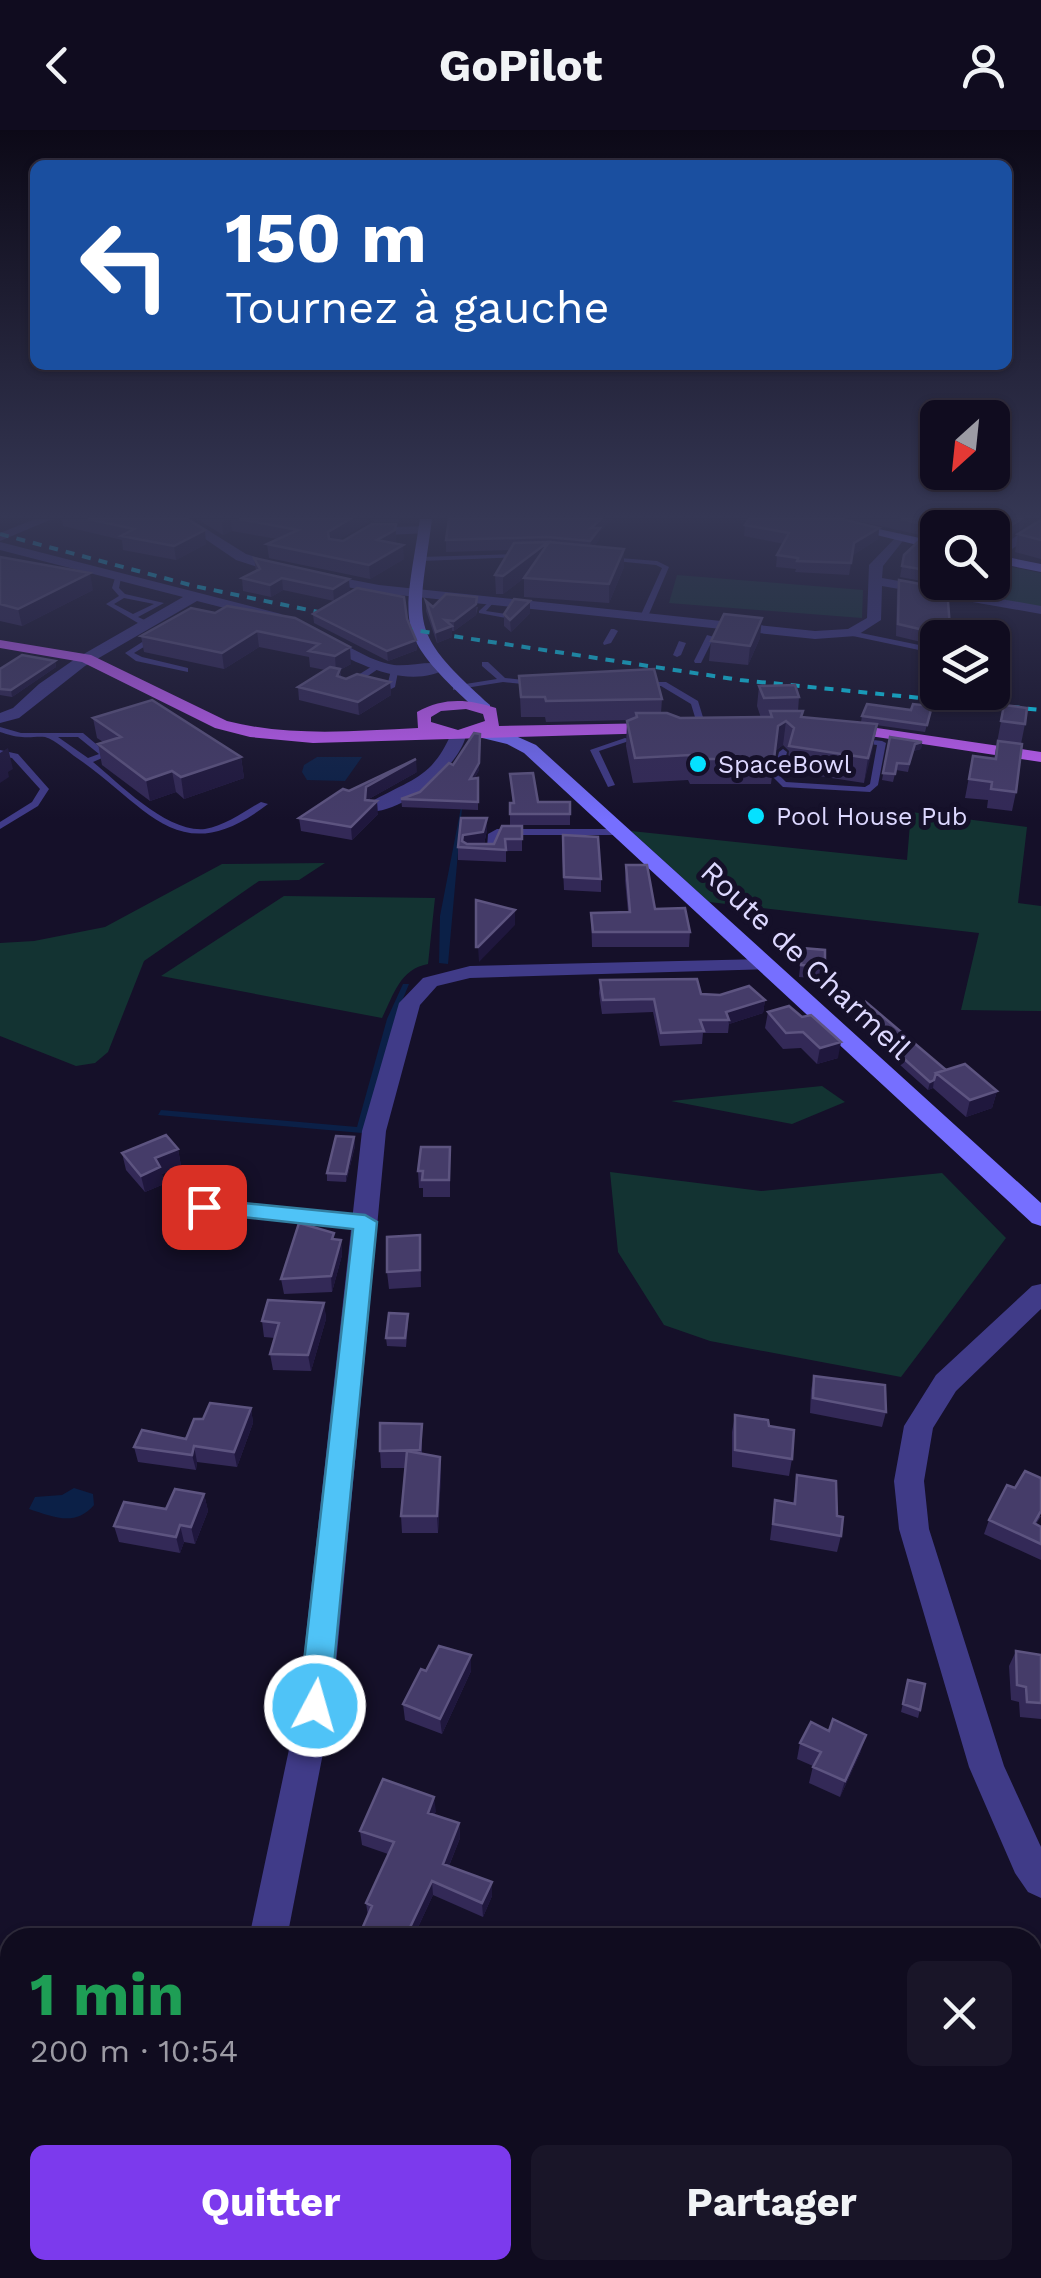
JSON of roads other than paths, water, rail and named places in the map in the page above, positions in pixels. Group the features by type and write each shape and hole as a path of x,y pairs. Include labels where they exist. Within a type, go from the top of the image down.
{"main road":[{"path":"417,619 416,632 452,680 525,739 554,730 710,727"},
{"path":"0,644 93,654 221,725 313,738 428,726 471,733 489,713"},
{"path":"447,704 452,680"},
{"path":"428,726 428,710 447,704 489,713"},
{"path":"830,732 1041,758"},
{"name":"Route de Charmeil","path":"471,733 525,739 620,832 1041,1217"}],"street":[{"path":"287,619 291,620"},
{"path":"646,619 815,635 851,633 874,619"},
{"path":"0,718 16,714 34,694 141,620"},
{"path":"307,630 377,667 392,680 452,680"},
{"path":"375,807 446,764 471,733"},
{"path":"270,1928 315,1706 374,1131 410,1003 430,982 470,972 764,965"},
{"path":"1041,1293 946,1383 919,1426 908,1481 914,1529 987,1766 1028,1860 1041,1879"}],"lane":[{"path":"93,654 129,652 173,627"},
{"path":"607,643 614,631"},
{"path":"851,633 920,648"},
{"path":"698,660 710,637"},
{"path":"676,655 682,643"},
{"path":"129,652 139,660 185,670"},
{"path":"485,664 503,680"},
{"path":"345,687 377,667"},
{"path":"452,680 551,683"},
{"path":"626,684 663,684 695,702 710,727"},
{"path":"0,729 21,735 80,734 105,756 87,761"},
{"path":"50,736 176,830 200,832 215,828 264,804"},
{"path":"782,752 777,778 783,784 867,790 874,785 882,738"},
{"path":"610,785 594,750 628,740"},
{"path":"0,753 15,756 45,789 35,804 0,826"},
{"path":"470,852 492,851 493,834 497,832 620,832"},
{"path":"173,1186 204,1207 365,1222"}],"water":[{"path":"317,757 362,757 345,781 307,780 302,772 304,765"},
{"path":"463,797 448,964 439,963 440,916"},
{"path":"403,984 409,984 395,1018 367,1129 362,1133 158,1115 161,1110 357,1127 387,1019"},
{"path":"74,1488 93,1494 94,1505 79,1516 64,1518 29,1509 35,1497 62,1495"}],"railway":[{"path":"387,626 740,680 1041,710"}],"place":[{"name":"SpaceBowl","path":"698,764"},
{"name":"Pool House Pub","path":"756,816"}]}
